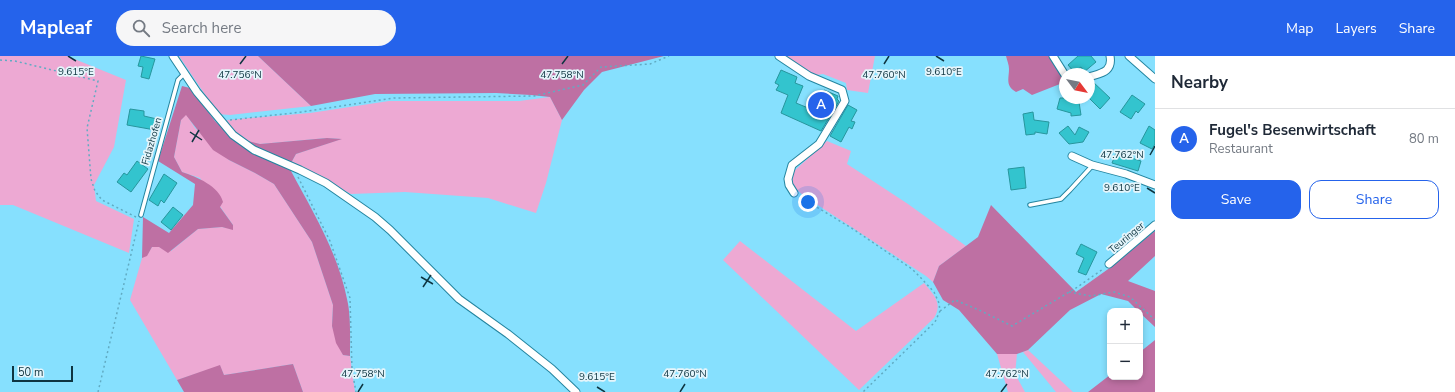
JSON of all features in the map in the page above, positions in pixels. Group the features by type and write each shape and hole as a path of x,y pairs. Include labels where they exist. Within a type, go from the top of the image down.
{"street":[{"path":"173,56 197,92 233,135 254,150 326,183 376,217 459,300 508,334 552,369 576,392"},
{"path":"779,56 809,76 842,90 845,101 819,144 792,164 788,179 789,185 794,193"},
{"path":"1053,56 1061,68"},
{"path":"1095,75 1108,70 1111,62 1110,56"},
{"path":"1129,56 1155,79"},
{"path":"1072,156 1092,165 1126,174 1155,185"},
{"name":"Teuringer","path":"1109,264 1155,225"}],"lane":[{"name":"Fidazhofen","path":"141,215 178,80 184,74"},
{"path":"1030,205 1061,199 1092,165"}],"path":[{"path":"220,121 302,112 394,98 534,96 583,85 601,67 650,64 669,56"},
{"path":"0,60 15,61 98,81 87,128 91,179 95,192 102,200 140,219 98,392"},
{"path":"292,167 330,241 350,298 352,370 356,392"},
{"path":"794,193 912,269 934,292 939,303 940,311"},
{"path":"863,392 935,322 940,311 955,300 1012,326 1069,292 1109,264"},
{"path":"1069,292 1091,296 1114,292 1130,297 1155,320"}],"shaded area":[{"path":"0,56 67,56 126,80 114,147 94,185 96,201 134,219 129,253 13,205 0,205"},
{"path":"179,56 258,56 311,106 230,115 218,114"},
{"path":"258,56 664,56 602,72 584,90 562,120 550,97 496,93 375,94 311,106"},
{"path":"783,56 875,56 868,93 847,90 846,83 823,74 809,76"},
{"path":"1006,56 1049,56 1059,72 1059,84 1032,95 1023,89 1016,92 1010,87 1009,84 1009,67"},
{"path":"182,86 190,88 215,121 232,137 260,144 327,138 342,139 296,154 291,163 291,171 324,233 338,265 349,312 350,356 343,355 336,343 332,326 333,305 312,242 274,184 213,150 186,115 181,120 174,157 182,172 201,179 217,191 223,202 220,207 233,225 233,230 222,227 198,229 168,253 159,247 152,247 147,256 142,258 143,217 169,233 193,205 195,184 158,161"},
{"path":"550,97 562,120 546,183 536,213 488,198 405,192 351,194 291,163 296,154 341,139 327,138 260,144 246,141 230,128 227,120 310,113 389,101 519,101"},
{"path":"186,114 195,128 229,160 274,184 312,242 333,305 332,326 343,355 350,356 355,392 303,392 293,364 224,375 220,366 177,380 130,300 142,258 147,255 152,247 159,247 171,251 198,229 222,227 233,229 233,225 200,178 182,172 174,157 181,120"},
{"path":"827,141 851,151 847,164 908,204 966,246 939,266 933,282 804,196 794,186 792,180 793,172"},
{"path":"991,205 1076,292 1111,267 1155,231 1155,256 1128,281 1155,291 1155,327 1143,316 1143,308 1135,308 1128,301 1101,294 1070,310 1028,350 1017,354 997,354 959,310 943,300 933,282 939,266 978,237"},
{"path":"740,241 856,331 924,283 936,299 938,308 937,313 934,318 859,390 723,260"},
{"path":"1155,340 1155,392 1088,392 1107,377 1107,380 1143,380 1143,350"},
{"path":"1028,350 1073,392 1056,392 1023,352"},
{"path":"997,354 1017,354 1015,374 1025,392 1008,392"},
{"path":"293,364 303,392 184,392 177,380 220,365 224,375"}],"building":[{"path":"141,56 155,59 149,79 141,77 143,67 138,66"},
{"path":"1078,56 1091,56 1096,62 1089,68 1071,68 1068,65"},
{"path":"781,70 797,77 795,83 803,86 796,103 813,110 817,100 819,101 824,90 838,96 837,99 839,101 821,131 781,113 788,95 776,90 779,85 775,83"},
{"path":"1095,84 1110,98 1100,109 1095,104"},
{"path":"1132,95 1145,104 1138,113 1136,111 1131,119 1120,112"},
{"path":"1059,102 1059,104 1079,104 1081,115 1071,116 1071,113 1057,109"},
{"path":"848,105 857,110 851,121 855,122 852,129 849,127 841,142 830,136"},
{"path":"130,109 144,111 144,116 157,119 155,130 127,125"},
{"path":"1033,112 1034,120 1049,122 1047,134 1035,132 1035,134 1026,135 1023,114"},
{"path":"1068,126 1075,135 1079,127 1089,132 1083,142 1069,144 1059,133"},
{"path":"1149,126 1155,130 1155,144 1152,149 1140,143"},
{"path":"1116,153 1141,161 1138,171 1112,163"},
{"path":"137,161 148,169 131,192 117,182 124,173 127,175"},
{"path":"1024,167 1026,188 1011,190 1008,169"},
{"path":"164,174 177,183 164,203 161,200 158,206 149,200"},
{"path":"173,207 183,215 171,230 161,222"},
{"path":"1081,244 1097,252 1086,275 1078,272 1084,258 1076,254"}],"place":[{"name":"Fugel's Besenwirtschaft","path":"821,105"}]}
